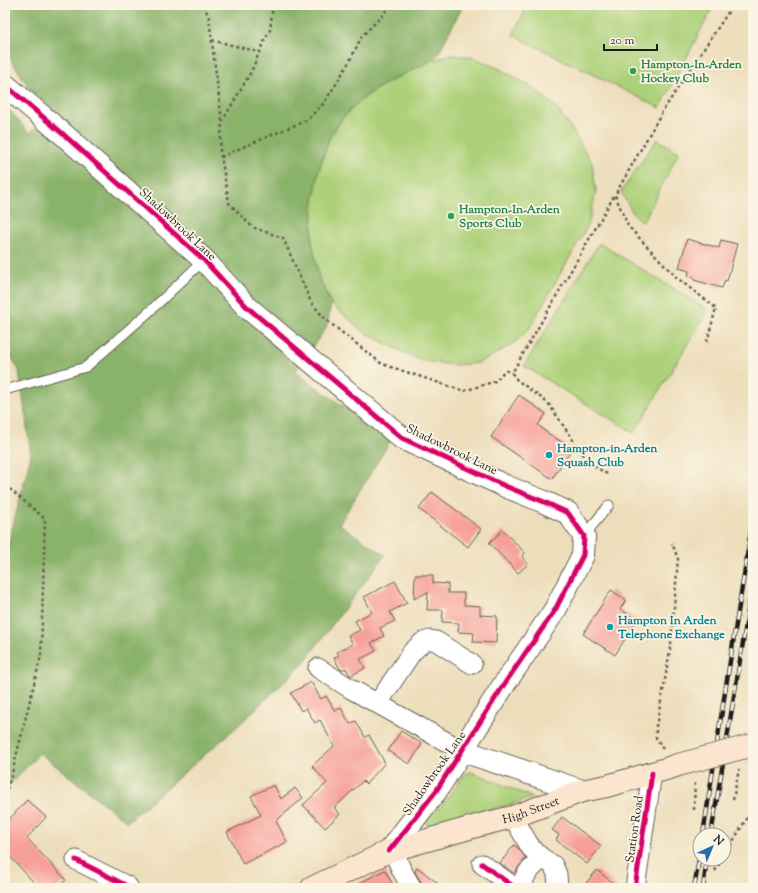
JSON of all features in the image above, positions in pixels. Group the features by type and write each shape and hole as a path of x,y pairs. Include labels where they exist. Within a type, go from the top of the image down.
{"main road":[{"name":"High Street","path":"312,888 391,850 513,817 582,791 673,771 753,745"}],"street":[{"name":"Shadowbrook Lane","path":"5,85 63,134 204,260 247,307 402,438 505,486 568,512 584,536 583,555 555,610 505,683 436,791 391,850"},
{"path":"378,703 412,652 423,642 430,640 436,641 472,664"},
{"path":"318,668 351,689 462,751"},
{"name":"Shadowbrook Lane","path":"462,751 582,791"},
{"name":"Station Road","path":"635,888 673,771"},
{"path":"513,817 530,848 542,858 554,865 557,874 557,888"},
{"path":"391,850 412,888"},
{"path":"482,864 514,887 524,887 524,879 528,872 542,858"},
{"path":"76,860 129,888"}],"lane":[{"path":"5,390 86,367 150,311 204,260"},
{"path":"584,536 609,505"}],"path":[{"path":"204,5 209,18 212,40 222,122 220,150 229,203 252,227 283,238 311,302 325,319 382,364 464,391 496,381 505,370 512,373 517,380 548,403 588,462 607,474"},
{"path":"222,122 251,72 270,30 272,5"},
{"path":"221,157 243,146 307,120 324,103 350,62 362,36 385,13 388,5"},
{"path":"512,373 662,112 732,5"},
{"path":"212,40 259,52"},
{"path":"615,195 628,226 677,278 716,308 707,342"},
{"path":"5,485 45,519 41,656 12,773 5,794"},
{"path":"672,543 678,559 671,643 656,726 656,738 663,748 673,771 694,810"},
{"path":"733,800 741,763"},
{"path":"732,843 753,808"},
{"path":"715,871 717,867"},
{"path":"5,881 12,888"}],"green space":[{"path":"5,5 463,5 438,54 432,60 376,89 355,105 342,119 330,136 318,173 313,207 312,242 319,278 331,304 326,328 295,372 391,440 339,524 385,555 302,665 231,732 127,822 40,753 5,789 5,557 31,455 19,370 5,347 5,105 29,133 56,112 31,91 5,50"},
{"name":"Hampton-In-Arden Hockey Club","path":"528,5 714,5 660,108 513,35"},
{"name":"Hampton-In-Arden Sports Club","path":"450,55 472,57 498,68 530,86 553,104 571,128 592,163 596,191 588,225 529,329 514,343 478,363 455,365 422,361 390,346 363,331 331,304 319,278 312,241 313,207 318,173 330,136 342,119 355,105 376,89 432,60"},
{"path":"657,139 679,152 643,222 633,213 621,192"},
{"path":"599,243 708,310 634,433 524,366"},
{"path":"471,772 532,798 433,827 429,826 426,822 435,806 439,809 465,774"}],"building":[{"path":"687,239 719,248 721,240 737,244 727,281 725,280 722,288 694,280 694,277 688,276 689,271 679,268"},
{"path":"519,395 546,414 538,425 543,430 572,449 552,479 491,437"},
{"path":"432,492 481,529 468,547 419,509"},
{"path":"503,530 525,553 522,557 528,564 518,573 489,543"},
{"path":"415,575 433,575 433,583 448,584 448,593 464,593 464,605 480,606 480,615 497,616 496,643 473,642 474,633 458,632 459,623 442,622 443,610 427,610 428,592 414,599"},
{"path":"395,581 407,603 390,612 395,621 380,628 384,636 371,643 376,651 360,659 365,668 350,676 346,668 342,670 340,669 334,658 339,655 337,652 353,644 348,636 360,630 355,621 372,612 364,597"},
{"name":"Hampton In Arden Telephone Exchange","path":"611,590 626,600 620,609 637,620 615,655 583,634"},
{"path":"311,682 321,699 326,696 335,711 341,708 350,724 356,721 365,737 369,735 385,763 366,784 363,781 334,808 340,814 325,828 303,805 327,783 312,766 334,746 320,720 315,723 306,708 301,711 291,693"},
{"path":"401,731 422,744 409,764 388,751"},
{"path":"274,785 281,799 295,788 303,798 276,821 287,842 243,864 227,832 261,815 251,796"},
{"path":"27,800 46,817 27,838 66,880 57,888 39,888 5,851 5,824"},
{"path":"562,817 601,846 587,864 556,840 559,835 552,830"},
{"path":"514,845 526,858 514,873 500,863"},
{"path":"417,867 444,888 423,888 415,872"},
{"path":"385,870 394,888 350,888"},
{"path":"597,870 619,888 582,888"}],"railway":[{"path":"704,827 753,519"},
{"path":"712,827 753,582"},
{"path":"694,888 698,867"},
{"path":"703,888 706,867"}],"cycle path":[{"path":"5,85 63,134 204,260 247,307 402,438 505,486 568,513 584,536 583,555 555,610 505,683 436,791 389,851"},
{"path":"635,888 652,773"},
{"path":"76,860 129,888"},
{"path":"482,864 514,887 525,888"}],"place":[{"name":"Hampton-In-Arden Hockey Club","path":"633,71"},
{"name":"Hampton-In-Arden Sports Club","path":"451,216"},
{"name":"Hampton-in-Arden Squash Club","path":"549,455"},
{"name":"Hampton In Arden Telephone Exchange","path":"610,627"}]}
